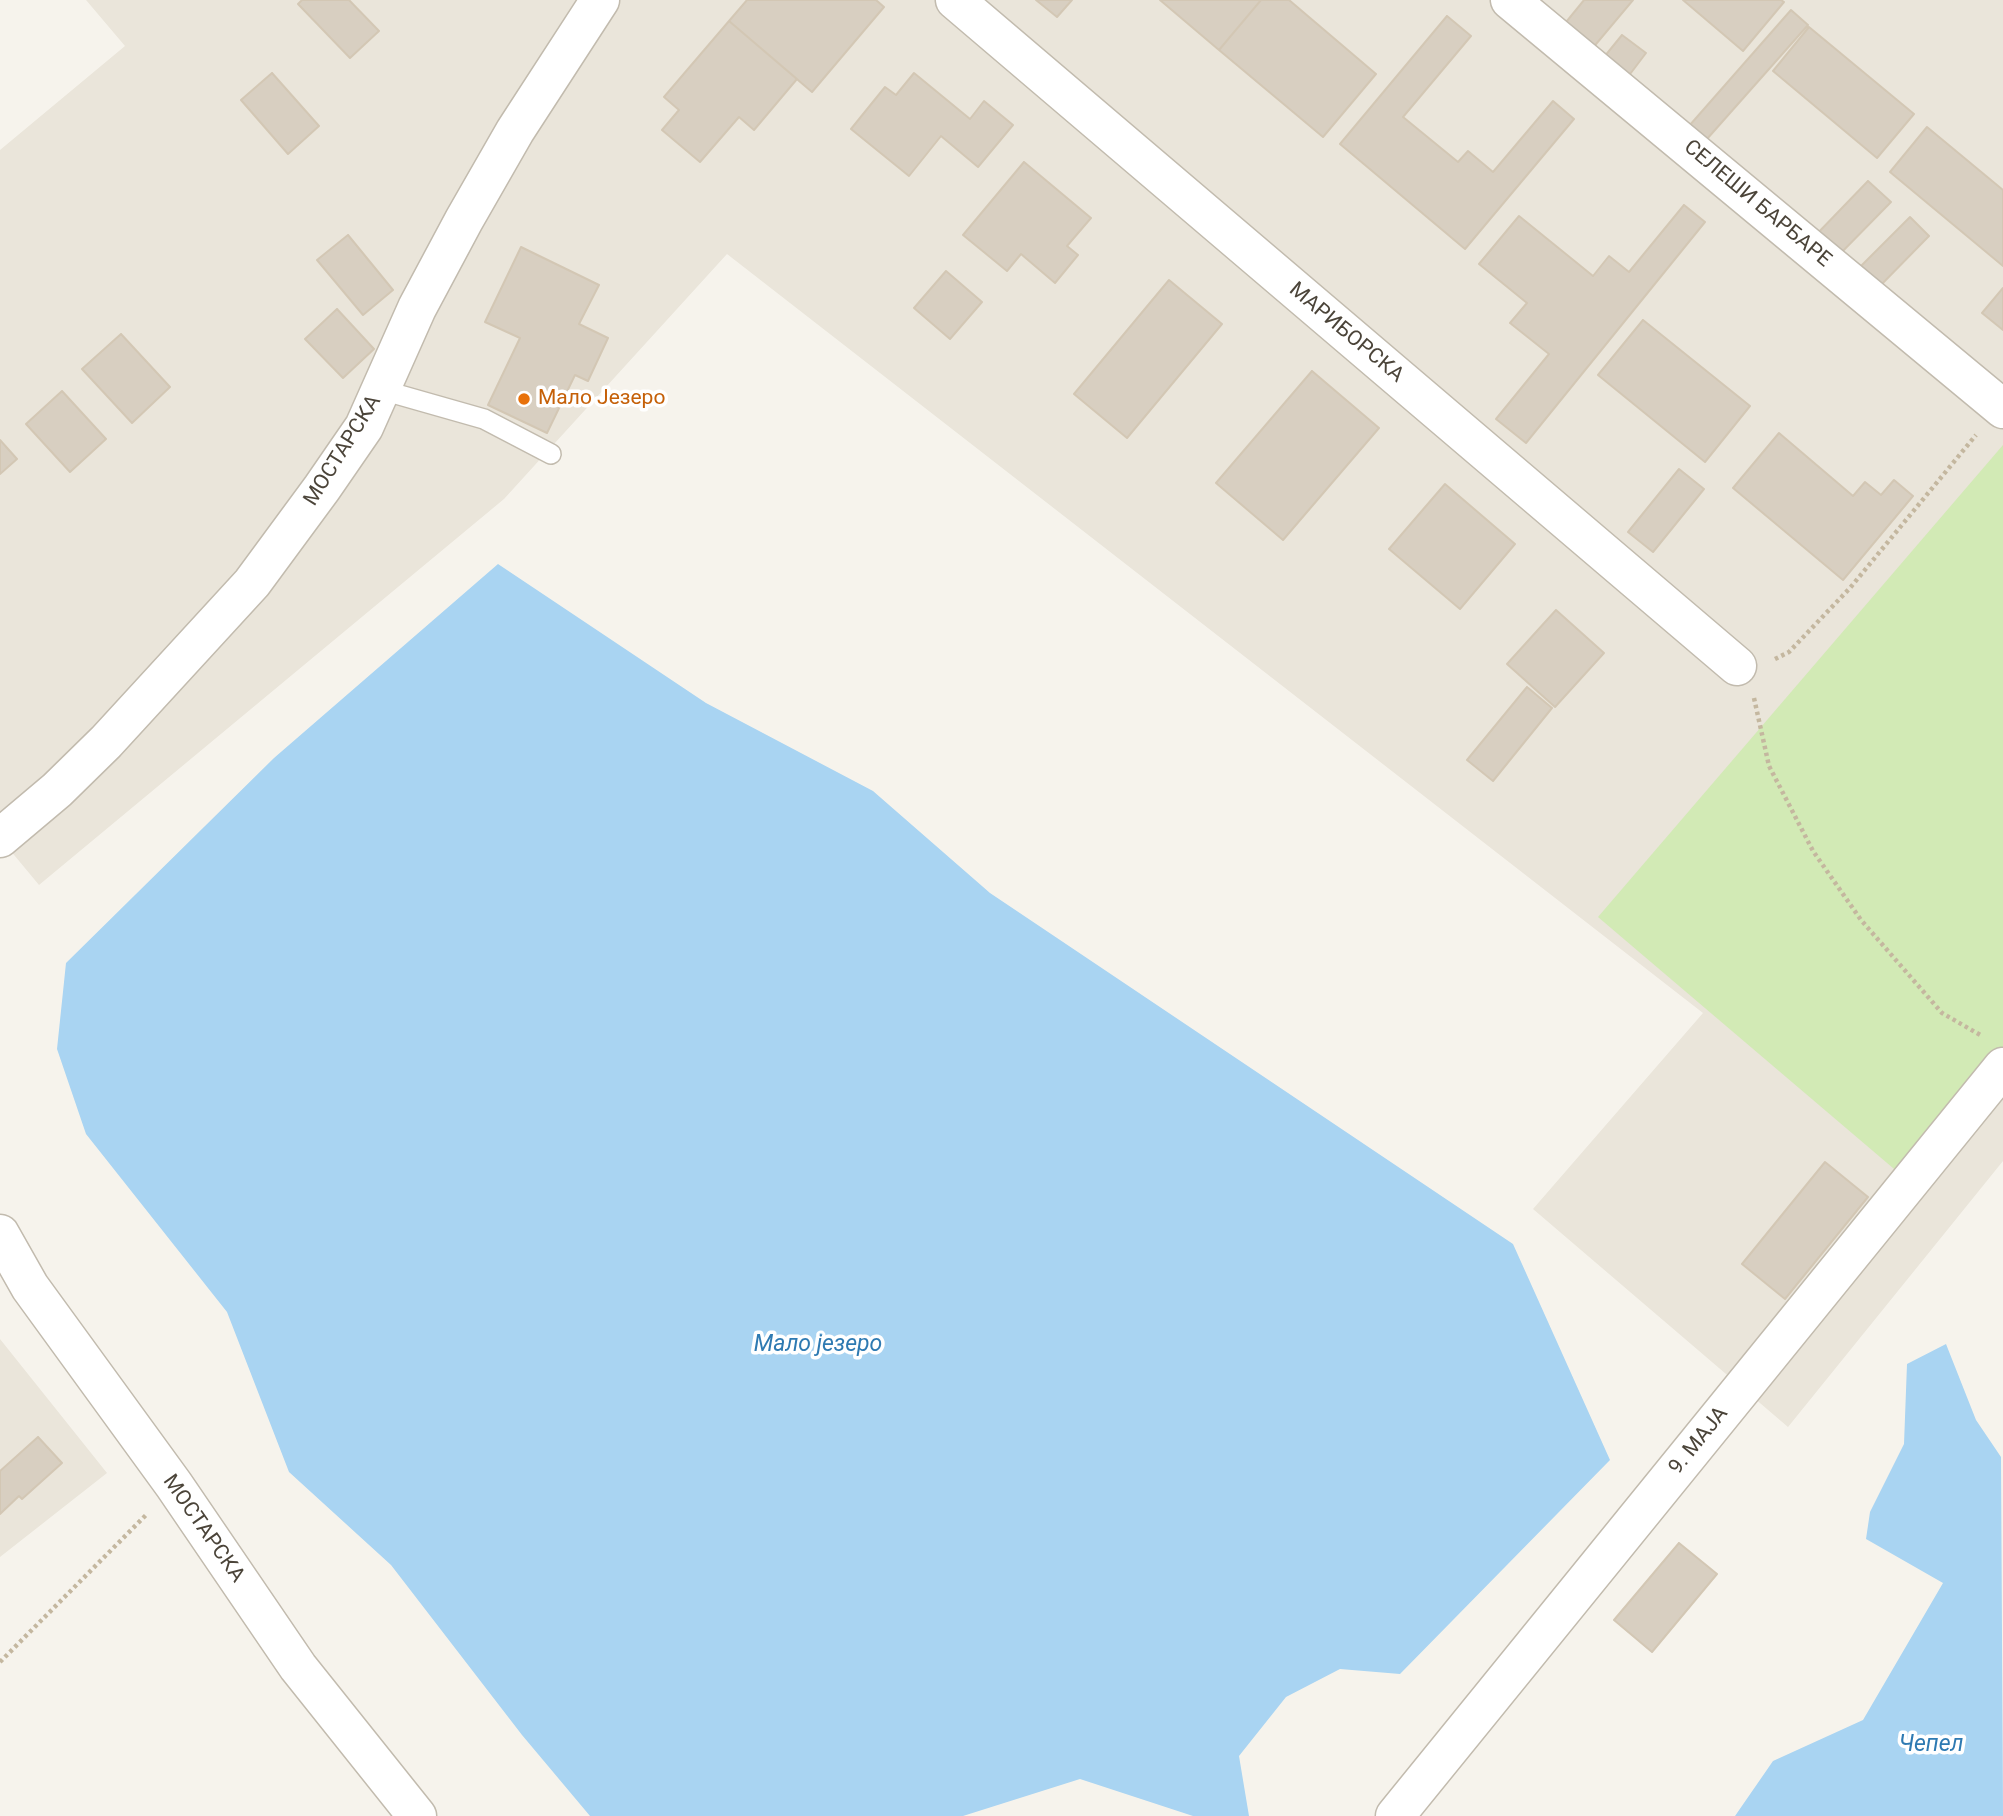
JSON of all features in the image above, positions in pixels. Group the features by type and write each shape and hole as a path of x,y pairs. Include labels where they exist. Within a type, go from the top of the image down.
{"street":[{"name":"МОСТАРСКА","path":"0,838 40,806 98,750 252,583 337,468 382,390 417,308 464,220 515,131 600,0"},
{"name":"МАРИБОРСКА","path":"955,0 1737,666"},
{"name":"СЕЛЕШИ БАРБАРЕ","path":"1510,0 2001,407"},
{"name":"9. МАЈА","path":"1395,1816 1995,1052"},
{"name":"МОСТАРСКА","path":"0,1234 30,1287 174,1485 298,1667 417,1816"}],"lane":[{"path":"382,390 484,419 551,454"}],"path":[{"path":"1995,1052 1942,1013 1861,920 1813,851 1769,766 1754,699 1737,666 1762,665 1790,652 1850,588 2001,407"},
{"path":"0,1662 174,1485"}],"shaded area":[{"path":"86,0 2003,0 2003,1161 1788,1427 1533,1209 1703,1013 727,254 504,499 39,885 0,838 0,150 125,46"},
{"path":"0,1339 107,1473 0,1557"}],"green space":[{"path":"2003,445 2003,1047 1900,1174 1598,917"}],"water":[{"name":"Мало језеро","path":"498,564 706,703 873,791 990,893 1513,1244 1610,1460 1400,1674 1340,1669 1286,1697 1239,1756 1249,1816 1193,1816 1080,1779 963,1816 590,1816 522,1735 391,1565 289,1472 227,1312 86,1134 57,1049 66,963 274,758"},
{"name":"Чепел","path":"1946,1344 1976,1420 2001,1457 2003,1816 1735,1816 1773,1761 1863,1720 1943,1583 1866,1539 1870,1512 1904,1444 1907,1364"}],"building":[{"path":"302,0 349,0 379,31 350,58 298,4"},
{"path":"747,0 876,0 884,7 812,92 729,21"},
{"path":"1036,0 1072,0 1057,17"},
{"path":"1160,0 1261,0 1219,50"},
{"path":"1261,0 1289,0 1376,74 1323,137 1219,50"},
{"path":"1584,0 1633,0 1586,56 1558,32"},
{"path":"1683,0 1781,0 1784,2 1743,51"},
{"path":"1791,10 1808,25 1699,148 1682,134"},
{"path":"1447,16 1471,36 1403,117 1458,162 1468,151 1493,172 1553,101 1574,119 1465,249 1340,144"},
{"path":"729,21 797,79 754,130 739,117 700,162 662,130 679,110 664,97"},
{"path":"1809,27 1914,114 1877,158 1773,71"},
{"path":"1622,35 1646,53 1621,86 1596,67"},
{"path":"272,73 319,126 288,154 241,100"},
{"path":"914,73 970,119 984,101 1013,125 978,167 941,136 909,176 851,129 885,87 896,95"},
{"path":"1927,127 2003,190 2003,266 1890,172"},
{"path":"1024,162 1091,218 1067,246 1078,255 1055,283 1021,254 1007,271 963,235"},
{"path":"1868,181 1891,202 1835,259 1813,238"},
{"path":"1684,205 1705,222 1526,443 1496,419 1549,354 1510,323 1527,303 1479,264 1519,216 1593,276 1609,256 1629,272"},
{"path":"1910,217 1929,236 1877,289 1857,270"},
{"path":"348,235 393,290 363,315 317,260"},
{"path":"521,247 599,285 579,324 608,338 588,381 575,375 547,433 488,405 520,338 485,322"},
{"path":"946,271 982,302 950,339 914,308"},
{"path":"1169,280 1222,324 1127,438 1074,394"},
{"path":"2003,288 2003,330 1982,313"},
{"path":"337,309 374,349 343,378 305,339"},
{"path":"1643,320 1750,406 1705,462 1598,375"},
{"path":"121,334 170,387 132,423 82,369"},
{"path":"1312,371 1379,428 1283,540 1216,483"},
{"path":"62,391 106,439 70,472 26,424"},
{"path":"1779,433 1853,496 1865,482 1881,495 1894,480 1913,496 1843,580 1733,488"},
{"path":"0,440 17,459 0,474"},
{"path":"1679,469 1704,489 1653,552 1628,532"},
{"path":"1445,484 1515,544 1460,609 1389,549"},
{"path":"1556,610 1604,653 1555,707 1507,664"},
{"path":"1527,687 1552,708 1493,781 1467,760"},
{"path":"1825,1162 1868,1197 1785,1299 1742,1264"},
{"path":"38,1437 62,1463 22,1499 19,1496 0,1514 0,1471"},
{"path":"1679,1543 1717,1574 1652,1652 1614,1620"}],"place":[{"name":"Мало Језеро","path":"524,399"}]}
